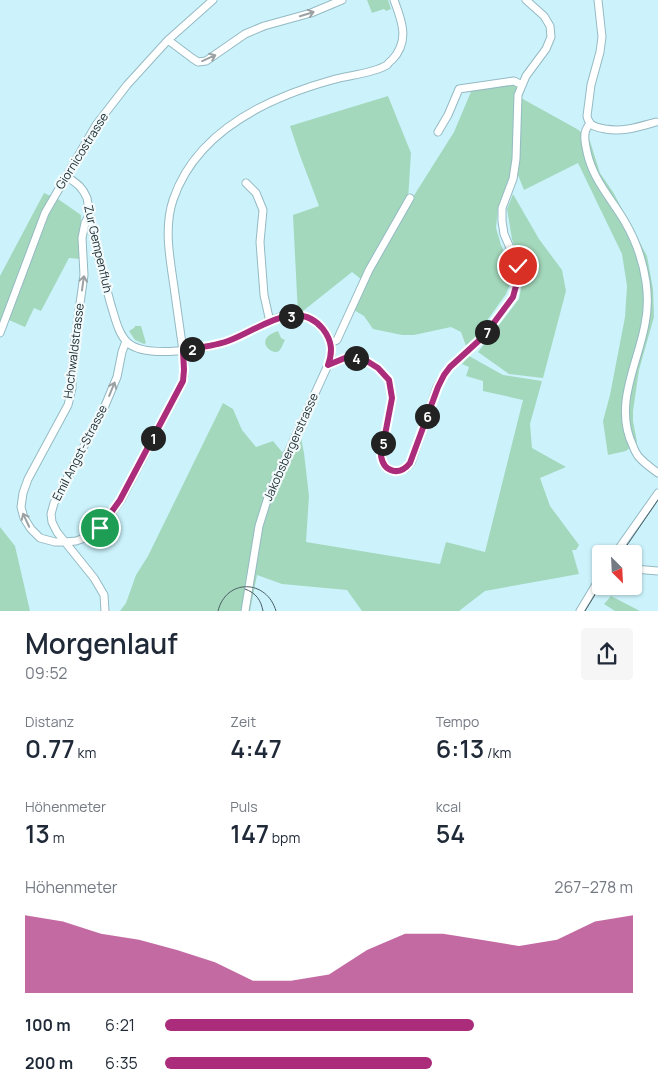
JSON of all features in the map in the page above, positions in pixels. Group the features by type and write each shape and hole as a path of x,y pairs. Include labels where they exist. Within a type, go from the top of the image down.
{"street":[{"name":"Giornicostrasse","path":"0,334 45,213 101,118 127,85 168,40 213,0"},
{"path":"168,40 198,62 206,61 245,34 264,26 311,13 342,0"},
{"path":"65,542 76,541 90,536 102,526 120,500 183,381 183,350 168,238 170,213 182,177 198,154 217,135 260,106 304,87 372,71 387,65 398,54 403,38 402,23 394,0"},
{"path":"328,365 345,358 362,358 378,368 389,380 392,398 381,460 388,469 394,472 401,471 407,468 410,463 444,375 450,367 484,336 513,297 517,282 518,266 504,234 502,208 513,179 516,159 518,95 526,76 546,49 551,37 550,26 544,16 526,0"},
{"path":"598,0 602,37 591,85 587,116 590,123 593,127 616,131 657,124 658,114"},
{"path":"438,132 459,89 514,81 522,85"},
{"path":"590,123 585,134 589,164 596,179 625,221 642,259 647,305 645,325 627,391 625,406 626,423 629,438 638,456 658,473"},
{"name":"Zur Gempenfluh","path":"66,176 77,183 87,198 101,272 118,325 126,341"},
{"path":"246,183 256,194 262,210 260,242 264,295 270,322"},
{"path":"126,341 140,349 152,351 183,350 227,342 283,316 298,315 309,317 318,323 325,331 330,344 337,340 369,270 410,198"},
{"name":"Hochwaldstrasse","path":"65,542 55,542 40,538 27,524 21,507 23,493 28,480 68,404 72,388 74,346 84,275 82,238 85,223 90,214"},
{"name":"Emil Angst-Strasse","path":"104,611 104,595 94,578 57,532 52,522 51,514 54,503 104,408 117,377 126,341"},
{"name":"Jakobsbergerstrasse","path":"245,611 259,526 269,494 328,365 331,355 330,344"},
{"path":"621,545 658,493"},
{"path":"642,570 658,572"},
{"path":"580,611 592,591"}],"green space":[{"path":"367,0 388,0 391,9 372,13"},
{"path":"514,81 522,85 521,98 577,129 589,138 600,173 613,192 647,256 653,289 654,317 639,370 633,411 637,442 626,451 608,455 603,421 625,317 627,286 622,254 578,163 524,190 518,175 498,207 496,228 511,267 512,279 506,294 476,336 466,346 461,332 451,327 414,335 402,335 373,329 364,316 354,310 370,273 408,205 454,132 473,87"},
{"path":"388,96 411,153 408,200 362,280 352,272 298,315 293,215 319,206 290,126"},
{"path":"44,193 58,199 81,215 81,259 69,258 41,311 34,308 25,327 2,317 0,322 0,276"},
{"path":"513,194 539,239 562,270 566,291 543,378 509,374 478,352 519,299 524,272 512,239 507,209"},
{"path":"135,326 141,326 146,343 135,340 129,331"},
{"path":"278,331 281,338 285,340 280,350 276,352 269,349 265,342 266,338"},
{"path":"469,356 503,375 542,381 530,424 532,448 566,467 540,478 550,506 579,545 576,550 572,550 579,574 485,591 459,611 362,611 347,590 282,584 257,575 250,611 120,611 126,603 136,575 148,556 223,403 233,409 242,430 256,447 273,441 282,452 301,438 309,496 306,542 440,564 446,542 485,552 523,400 483,391 483,381 466,376 469,367 462,364"},
{"path":"0,527 15,546 30,611 0,611"},
{"path":"611,596 640,611 615,611 604,604"}],"tram line":[{"path":"627,545 658,500"},
{"path":"218,611 222,600 229,593 237,588 247,587 256,588 264,593 271,600 276,611"},
{"path":"245,589 257,597 263,611"},
{"path":"585,611 595,595"}],"route":[{"path":"100,528 120,500 183,381 183,350 227,342 283,316 298,315 309,317 318,323 325,331 332,349 328,365 345,358 362,358 378,368 389,380 392,398 381,460 388,469 394,472 407,468 444,375 450,367 484,336 513,297 517,282 518,266"}]}
